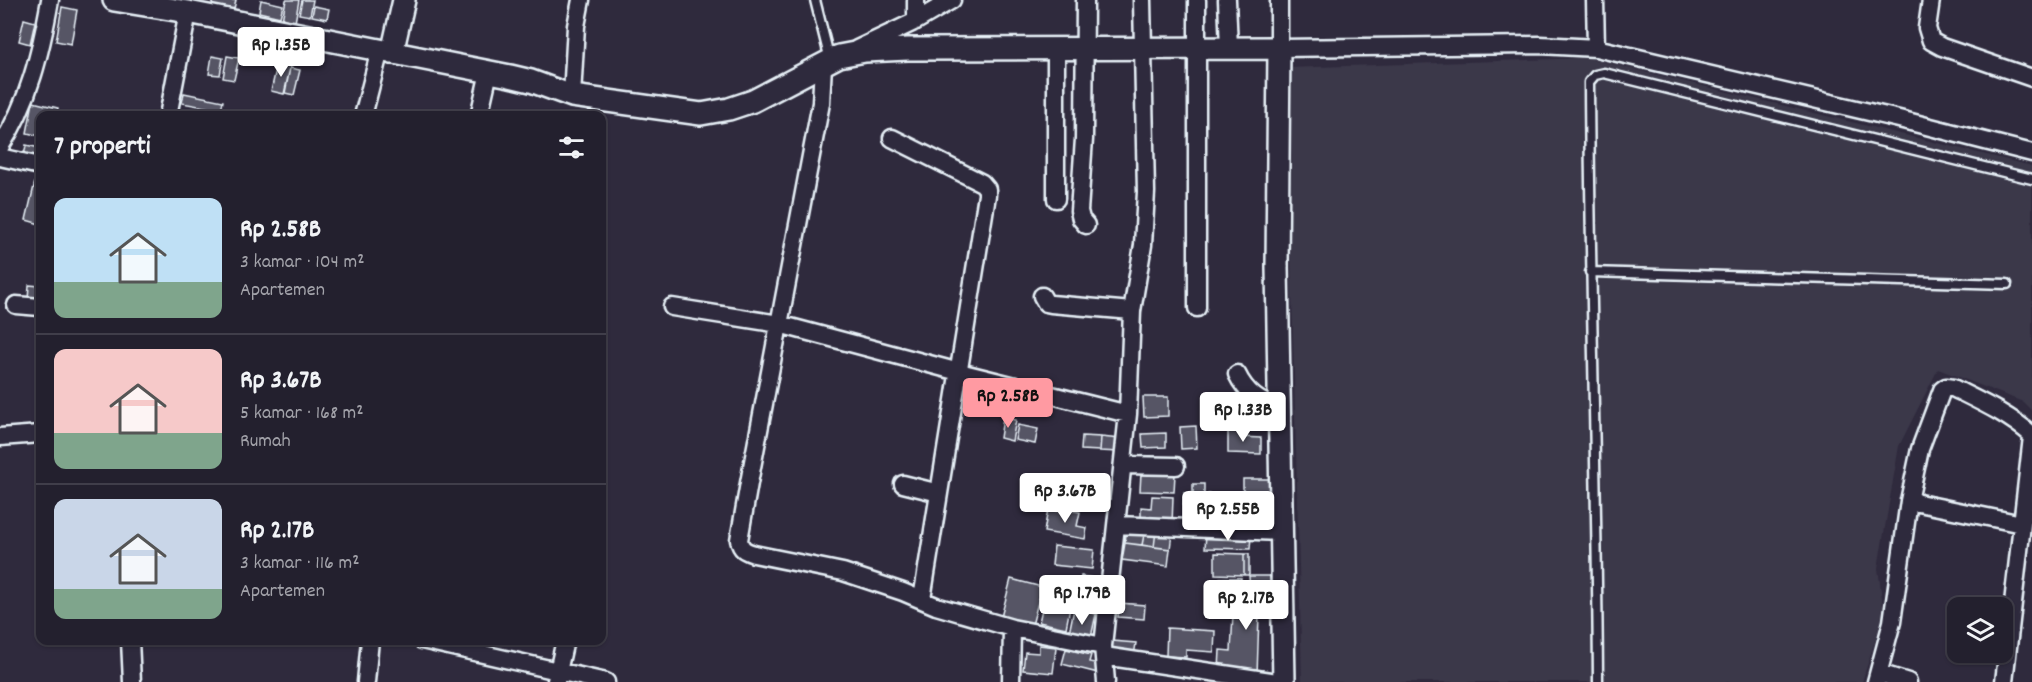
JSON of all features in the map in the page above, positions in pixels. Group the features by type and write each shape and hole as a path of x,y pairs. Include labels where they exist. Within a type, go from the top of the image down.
{"street":[{"path":"0,147 28,93 50,0"},
{"path":"114,0 188,12 489,72 531,81 580,98 701,114 753,101 916,21 952,0"},
{"path":"365,111 404,0"},
{"path":"580,98 576,26 581,0"},
{"path":"916,0 916,21"},
{"path":"1085,0 1084,140 1079,211 1086,225"},
{"path":"1106,682 1104,651 1128,414 1132,311 1143,245 1146,192 1142,0"},
{"path":"1197,0 1197,308"},
{"path":"1227,0 1229,48"},
{"path":"1279,0 1277,267 1284,682"},
{"path":"1595,0 1596,48"},
{"path":"1931,0 1927,28 1931,41 1942,47 2032,78"},
{"path":"169,111 188,12"},
{"path":"851,52 908,49 1056,50 1540,45 1596,48 1899,119 2032,153"},
{"path":"1056,50 1056,199"},
{"path":"827,63 748,483 740,546 744,551 754,554 843,572 936,606 1012,628 1104,651 1277,682"},
{"path":"480,111 489,72"},
{"path":"891,138 973,178 987,189 922,599"},
{"path":"0,157 36,165"},
{"path":"1042,296 1046,303 1051,304 1132,311"},
{"path":"16,305 36,307"},
{"path":"672,307 779,324 1128,414"},
{"path":"1237,374 1242,385 1264,405 1280,409"},
{"path":"1908,682 1877,678 1892,622 1909,501 1920,449 1940,394 1946,387 1953,388 1998,410 2018,423 2032,436 2004,682"},
{"path":"0,436 36,434"},
{"path":"1123,465 1176,466"},
{"path":"903,484 939,493"},
{"path":"1909,501 2022,524"},
{"path":"1117,525 1282,532"},
{"path":"1011,682 1012,628"},
{"path":"130,645 132,682"},
{"path":"366,682 370,645"},
{"path":"442,645 557,676 606,682"},
{"path":"557,676 564,645"}],"lane":[{"path":"815,0 827,63"},
{"path":"1598,682 1594,372 1590,272 1589,82 1595,75 1604,73 2032,179"},
{"path":"1590,272 2007,284"}],"shaded area":[{"path":"1588,58 2032,166 2032,411 2023,402 1938,369 1899,446 1878,568 1884,613 1862,682 1302,682 1286,68"}],"building":[{"path":"213,0 236,0 233,14 211,10"},
{"path":"261,0 283,5 280,17 259,12"},
{"path":"286,0 299,0 294,28 281,25"},
{"path":"302,0 313,0 310,16 299,14"},
{"path":"314,6 329,9 327,19 312,16"},
{"path":"62,7 77,10 71,44 56,41"},
{"path":"24,19 35,22 30,44 19,41"},
{"path":"212,56 223,58 220,75 209,74"},
{"path":"227,56 239,58 234,80 223,78"},
{"path":"278,61 291,64 284,94 271,91"},
{"path":"290,68 300,70 294,95 285,93"},
{"path":"184,93 223,101 221,110 182,103"},
{"path":"33,102 58,108 57,111 36,111 36,135 27,133"},
{"path":"26,145 36,147 36,159 24,156"},
{"path":"35,182 36,182 36,223 26,220"},
{"path":"29,285 36,286 36,301 28,300"},
{"path":"1224,396 1247,397 1247,407 1256,407 1256,413 1224,413"},
{"path":"1143,397 1168,397 1168,416 1144,417"},
{"path":"1003,418 1016,420 1012,441 1000,438"},
{"path":"1018,425 1038,429 1035,444 1015,440"},
{"path":"1196,426 1197,448 1181,449 1180,427"},
{"path":"1228,428 1242,429 1241,437 1261,438 1261,454 1228,453"},
{"path":"1166,433 1166,447 1143,448 1142,434"},
{"path":"1082,436 1101,437 1100,451 1081,450"},
{"path":"1101,437 1120,439 1119,452 1100,451"},
{"path":"1141,473 1175,474 1174,492 1140,491"},
{"path":"1243,479 1269,479 1269,492 1243,492"},
{"path":"1193,484 1204,484 1204,521 1183,520 1184,493 1193,493"},
{"path":"1239,492 1251,492 1252,511 1239,512"},
{"path":"1208,494 1220,495 1219,523 1207,523"},
{"path":"1152,496 1173,497 1172,525 1141,524 1141,507 1151,508"},
{"path":"1048,509 1080,512 1077,526 1087,528 1085,539 1044,532"},
{"path":"1219,511 1235,512 1235,524 1219,523"},
{"path":"1127,527 1145,530 1142,545 1125,543"},
{"path":"1145,530 1156,531 1154,547 1142,545"},
{"path":"1156,531 1172,533 1170,549 1154,547"},
{"path":"1206,535 1251,536 1250,549 1205,548"},
{"path":"1125,543 1170,549 1168,566 1122,560"},
{"path":"1054,546 1094,550 1092,569 1052,565"},
{"path":"1215,553 1244,554 1244,575 1215,574"},
{"path":"1244,554 1249,554 1249,575 1244,575"},
{"path":"1081,576 1108,580 1105,594 1079,590"},
{"path":"1249,576 1270,576 1271,590 1250,591"},
{"path":"1220,578 1241,578 1240,592 1220,592"},
{"path":"1011,579 1042,587 1031,629 1000,621"},
{"path":"1079,590 1105,594 1103,609 1076,605"},
{"path":"1226,594 1277,596 1276,616 1259,615 1257,675 1219,670 1220,650 1231,651 1233,615 1226,614"},
{"path":"1053,598 1071,602 1066,628 1039,622 1043,605 1051,607"},
{"path":"1119,603 1145,605 1144,619 1118,617"},
{"path":"1074,609 1096,614 1090,642 1068,638"},
{"path":"1167,628 1215,631 1214,652 1186,650 1186,657 1166,656"},
{"path":"1112,641 1136,643 1134,656 1111,654"},
{"path":"1039,645 1056,647 1053,673 1023,670 1025,652 1039,653"},
{"path":"1066,649 1091,655 1089,662 1100,664 1098,673 1062,664"}]}
